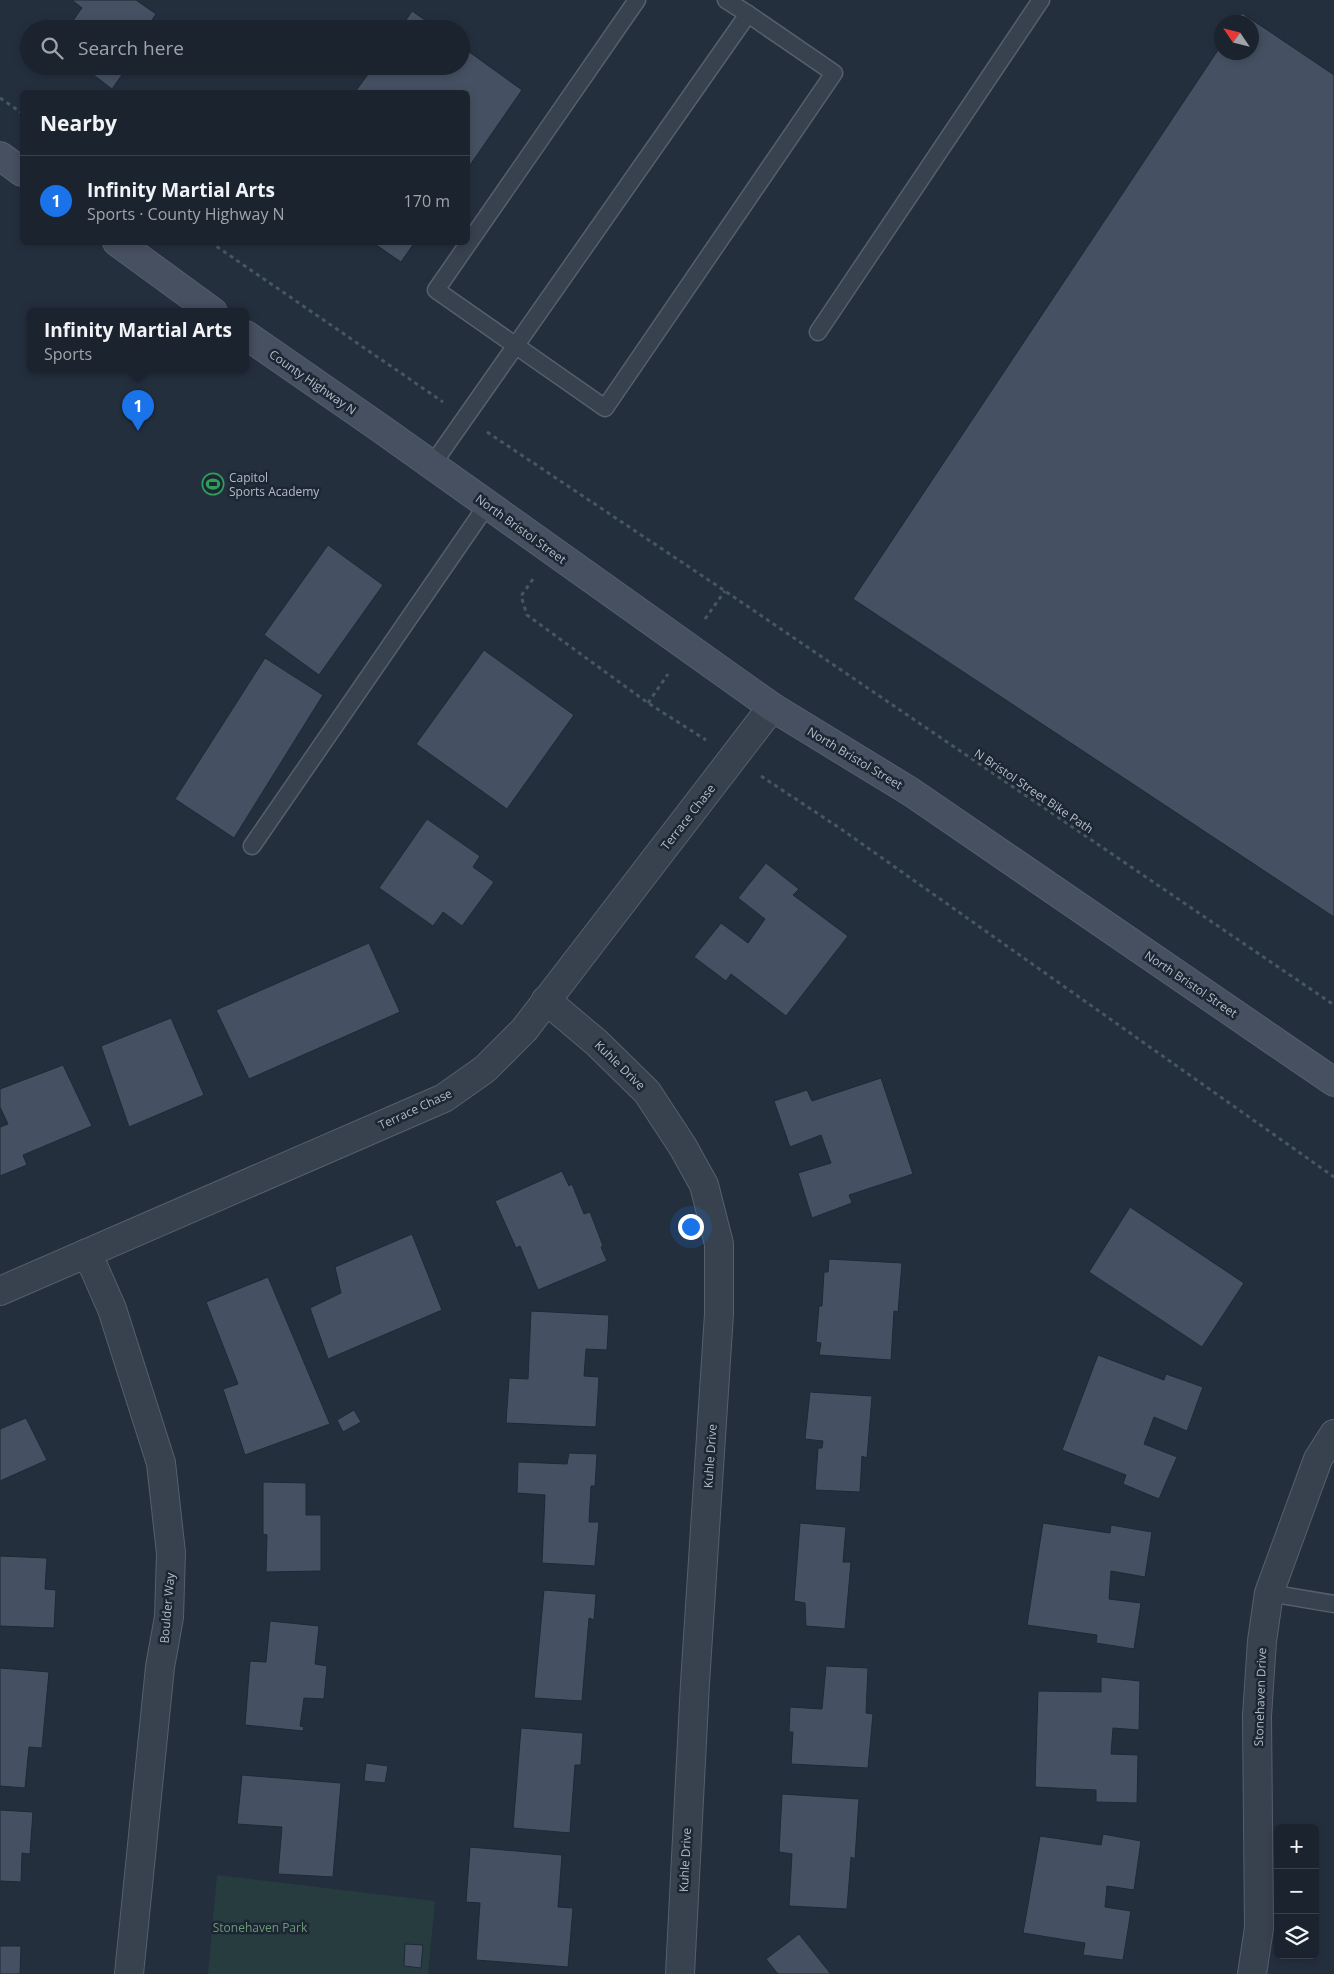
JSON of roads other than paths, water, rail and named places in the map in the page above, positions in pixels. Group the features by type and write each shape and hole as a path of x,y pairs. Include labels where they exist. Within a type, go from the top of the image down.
{"street":[{"path":"0,156 20,171"},
{"path":"120,245 207,308"},
{"name":"County Highway N","path":"249,337 380,428"},
{"name":"North Bristol Street","path":"380,428 772,707 911,792 1334,1082"},
{"name":"Terrace Chase","path":"0,1291 444,1098 485,1069 524,1030 772,707"},
{"name":"Kuhle Drive","path":"546,1000 598,1043 647,1092 683,1147 704,1185 718,1244 719,1314 695,1683 680,1974"},
{"name":"Boulder Way","path":"85,1254 94,1268 112,1309 162,1462 171,1553 169,1617 160,1667 129,1974"},
{"name":"Stonehaven Drive","path":"1252,1974 1259,1928 1258,1716 1262,1641 1269,1593 1318,1459 1334,1434"}],"lane":[{"path":"470,241 637,0"},
{"path":"467,245 436,290 605,408 834,73 726,0"},
{"path":"818,332 1041,0"},
{"path":"432,465 748,14"},
{"path":"252,846 487,505"},
{"path":"1269,1593 1334,1604"}],"place":[{"name":"Infinity Martial Arts","path":"138,431"},
{"name":"Capitol Sports Academy","path":"213,484"}],"park label":[{"name":"Stonehaven Park","path":"260,1927"}]}
